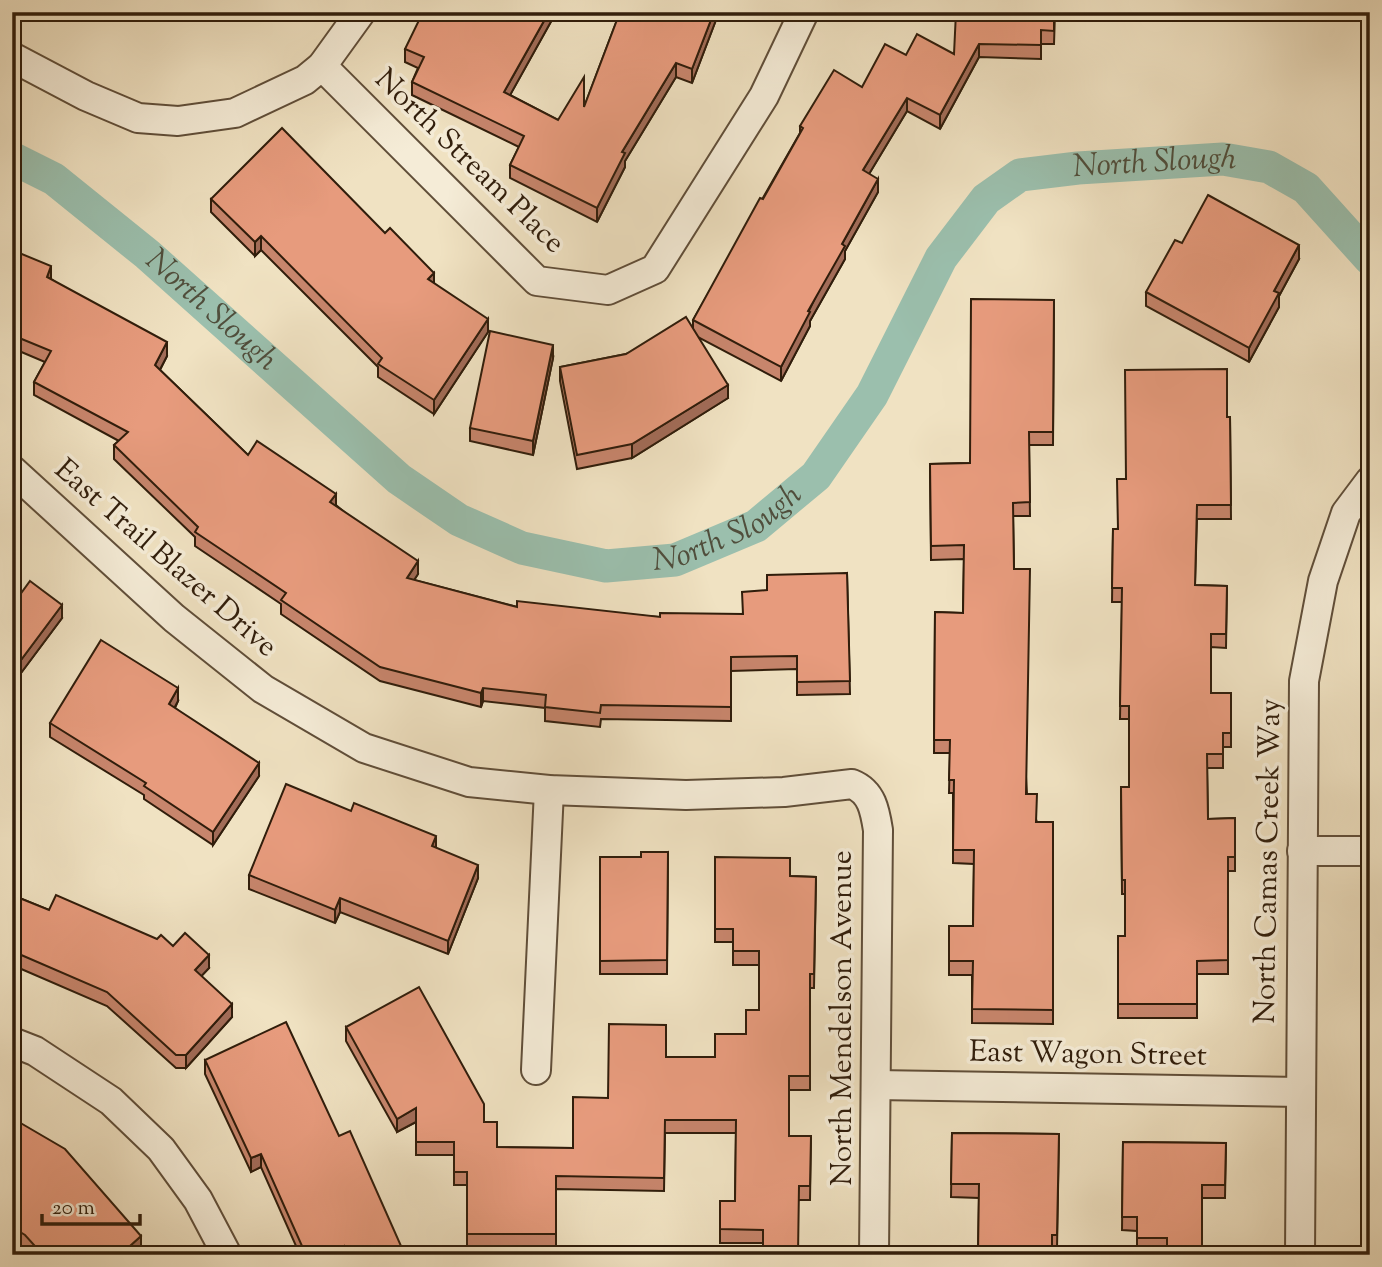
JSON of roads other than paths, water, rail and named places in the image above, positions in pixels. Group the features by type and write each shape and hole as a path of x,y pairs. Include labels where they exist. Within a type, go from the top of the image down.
{"street":[{"path":"12,57 86,96 138,117 178,121 235,113 305,80 321,66 361,12"},
{"name":"North Stream Place","path":"321,66 537,281 608,290 655,269 764,96 804,12"},
{"name":"East Trail Blazer Drive","path":"12,470 174,618 262,689 364,748 469,782 550,790 686,795 784,792 852,784 860,788"},
{"name":"North Camas Creek Way","path":"1300,1255 1304,681 1323,581 1346,513 1370,481"},
{"name":"North Mendelson Avenue","path":"860,788 869,796 875,810 878,830 874,1255"},
{"path":"537,1070 550,790"},
{"path":"1302,851 1370,850"},
{"path":"12,1042 35,1051 111,1101 161,1149 198,1200 226,1255"},
{"name":"East Wagon Street","path":"876,1084 1300,1092"}],"waterway":[{"name":"North Slough","path":"12,158 54,179 147,254 399,479 459,520 522,548 606,566 675,560 756,526 816,476 872,395 941,258 986,199 1020,175 1078,168 1223,159 1269,167 1306,188 1370,259"}]}
